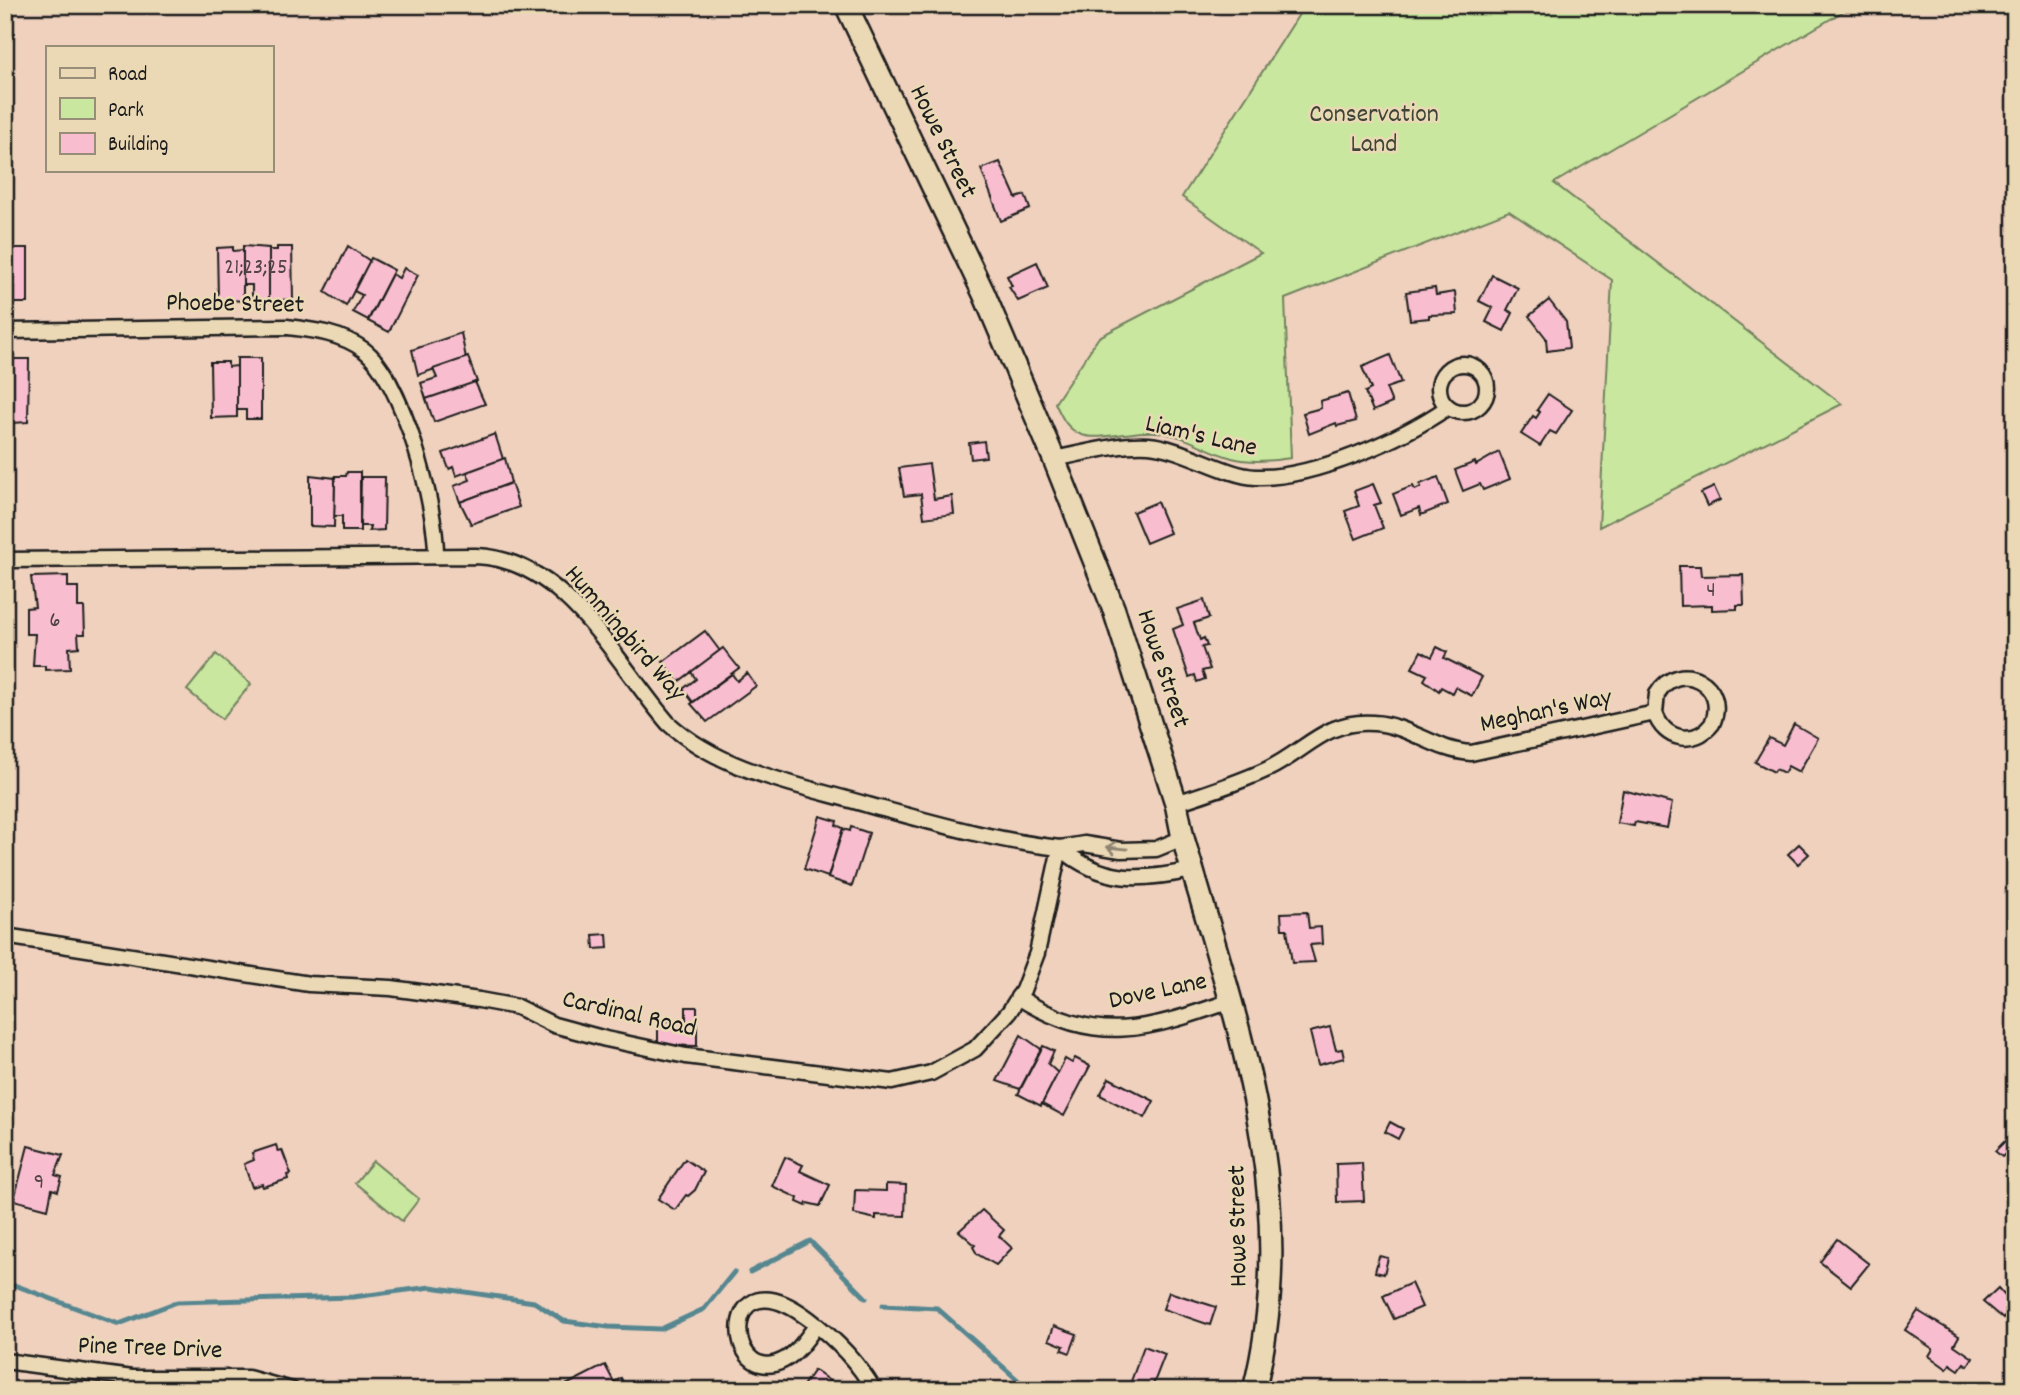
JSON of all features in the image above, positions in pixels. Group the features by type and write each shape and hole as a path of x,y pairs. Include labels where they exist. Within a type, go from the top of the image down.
{"street":[{"name":"Howe Street","path":"846,5 984,294 1054,459 1114,610 1176,803 1183,838 1249,1063 1265,1142 1271,1228 1269,1292 1254,1390"},
{"name":"Phoebe Street","path":"5,331 287,327 328,332 364,350 381,369 402,410 426,488 436,534 436,556"},
{"name":"Liam's Lane","path":"1054,459 1123,446 1150,445 1254,477 1307,472 1419,427 1448,407"},
{"name":"Hummingbird Way","path":"5,560 495,556 529,567 554,584 668,723 687,741 719,758 802,786 949,827 1060,848 1084,844 1121,850 1156,849 1183,838"},
{"path":"1682,676 1695,677 1706,684 1716,700 1717,712 1712,724 1692,738 1680,738 1669,733 1660,725 1655,713 1661,689 1670,680 1682,676"},
{"name":"Meghan's Way","path":"1176,803 1247,779 1272,767 1315,736 1351,723 1386,724 1442,749 1471,753 1655,713"},
{"name":"Hummingbird Way","path":"1060,848 1085,864 1130,878 1143,880 1192,870"},
{"name":"Cardinal Road","path":"5,936 309,984 391,988 479,1000 517,1007 554,1025 673,1053 892,1082 931,1073 975,1049 1018,997 1038,953 1060,848"},
{"name":"Dove Lane","path":"1018,997 1066,1023 1103,1030 1138,1027 1231,1001"},
{"path":"817,1325 791,1356 773,1364 753,1359 743,1350 738,1338 739,1324 744,1312 755,1303 768,1299 787,1303 817,1325 855,1362 874,1390"},
{"name":"Pine Tree Drive","path":"5,1361 132,1378 248,1378 292,1390"}],"green space":[{"name":"Conservation Land","path":"1305,5 1854,5 1554,183 1842,404 1599,527 1612,280 1509,211 1285,299 1291,458 1239,460 1166,433 1138,432 1089,437 1072,429 1055,403 1099,337 1261,253 1182,197"},
{"path":"216,654 251,684 222,719 187,690"},
{"path":"373,1161 419,1199 402,1221 355,1183"}],"building":[{"path":"1000,162 1016,198 1025,195 1030,209 1001,221 981,169"},
{"path":"243,246 269,248 269,302 252,303 252,285 243,285"},
{"path":"348,246 370,261 346,306 325,292"},
{"path":"233,247 233,251 243,250 243,301 218,299 217,248"},
{"path":"277,247 292,247 293,299 269,301 269,250 277,250"},
{"path":"12,248 28,248 28,303 5,303 5,250 13,250"},
{"path":"371,258 394,270 368,320 353,312 362,295 354,291"},
{"path":"1037,262 1048,288 1018,301 1009,287 1012,286 1007,276"},
{"path":"404,268 418,275 389,332 368,321 392,274 399,278"},
{"path":"1492,275 1518,288 1507,310 1513,313 1504,331 1486,322 1493,308 1479,301"},
{"path":"1435,288 1436,295 1455,292 1457,314 1429,315 1429,318 1410,320 1406,292"},
{"path":"1549,300 1566,322 1569,348 1547,351 1546,338 1529,316"},
{"path":"461,333 466,358 418,375 412,350"},
{"path":"1390,355 1401,383 1386,388 1392,403 1373,411 1365,392 1371,389 1362,367"},
{"path":"468,357 477,382 426,399 421,383 437,378 433,369"},
{"path":"237,358 261,358 261,419 246,419 246,410 237,410"},
{"path":"5,359 29,359 28,422 12,423 12,411 5,411"},
{"path":"210,362 228,362 228,367 237,366 237,417 211,418"},
{"path":"475,382 485,404 434,422 426,399"},
{"path":"1348,393 1356,421 1337,426 1336,423 1309,434 1303,413 1321,408 1320,401"},
{"path":"1548,394 1572,410 1556,434 1550,431 1540,446 1521,434 1533,416 1536,418 1540,412 1537,410"},
{"path":"495,434 503,459 456,476 453,467 449,469 443,453"},
{"path":"984,441 986,457 971,459 969,443"},
{"path":"1499,452 1510,479 1483,490 1480,484 1463,491 1455,470 1475,462 1476,465"},
{"path":"505,458 511,483 460,502 454,486 470,480 467,472"},
{"path":"929,464 934,499 952,496 954,514 924,518 921,494 904,496 899,468"},
{"path":"347,472 360,472 360,531 342,531 342,516 334,516 335,476 346,476"},
{"path":"310,475 335,478 334,527 310,526"},
{"path":"361,477 385,477 384,530 369,531 370,526 360,526"},
{"path":"1438,477 1448,504 1421,515 1419,508 1401,515 1393,494 1413,486 1415,490 1421,487 1420,484"},
{"path":"511,483 519,507 471,524 460,502"},
{"path":"1373,484 1381,503 1374,505 1383,528 1356,539 1345,511 1359,506 1354,491"},
{"path":"1714,487 1720,500 1707,506 1701,493"},
{"path":"1157,502 1170,533 1146,543 1133,512"},
{"path":"1679,566 1700,566 1701,576 1743,575 1744,605 1737,605 1737,609 1712,610 1712,605 1680,606"},
{"path":"68,576 68,587 78,587 78,607 84,607 85,634 78,634 79,647 69,648 70,669 45,670 45,666 33,666 35,634 26,634 26,608 35,607 31,577"},
{"path":"1204,600 1209,618 1194,623 1200,640 1204,638 1207,646 1202,647 1210,669 1202,671 1205,679 1197,682 1195,675 1189,677 1173,629 1183,625 1177,609"},
{"path":"705,631 720,651 678,682 663,662"},
{"path":"1437,647 1447,652 1444,658 1482,677 1472,696 1455,687 1452,693 1441,687 1439,691 1424,680 1427,675 1412,668 1421,651 1432,657"},
{"path":"723,648 739,668 693,702 683,689 696,679 691,672"},
{"path":"747,673 756,686 707,722 691,704 732,674 737,681"},
{"path":"1794,724 1818,738 1799,772 1788,766 1784,773 1776,769 1774,772 1755,762 1769,738 1783,745"},
{"path":"1623,790 1672,803 1667,828 1635,822 1634,826 1617,823"},
{"path":"820,816 837,821 836,825 843,828 828,877 804,869"},
{"path":"851,827 869,833 852,886 828,878 843,829 850,831"},
{"path":"1799,844 1809,854 1798,864 1788,854"},
{"path":"1307,912 1309,928 1321,927 1322,944 1310,945 1315,962 1292,963 1287,929 1282,929 1281,913"},
{"path":"607,934 608,948 594,949 593,935"},
{"path":"686,1007 697,1007 697,1046 658,1045 658,1021 686,1021"},
{"path":"1330,1027 1336,1050 1342,1049 1344,1058 1318,1065 1310,1032"},
{"path":"1021,1035 1041,1049 1020,1089 997,1081"},
{"path":"1043,1046 1054,1051 1048,1064 1058,1073 1041,1106 1018,1094"},
{"path":"1075,1058 1090,1066 1064,1116 1042,1104 1065,1059 1072,1063"},
{"path":"1109,1078 1154,1101 1145,1118 1100,1095"},
{"path":"1390,1122 1403,1129 1398,1139 1385,1132"},
{"path":"2006,1140 2013,1147 2002,1157 1995,1151"},
{"path":"276,1145 278,1151 282,1150 291,1174 287,1175 288,1179 263,1187 262,1184 252,1187 244,1164 254,1160 252,1153"},
{"path":"28,1146 63,1155 55,1175 62,1177 58,1191 52,1189 48,1209 14,1200"},
{"path":"785,1157 803,1165 800,1171 830,1185 820,1206 807,1203 806,1206 797,1202 798,1198 772,1186"},
{"path":"685,1159 704,1172 695,1190 686,1195 675,1210 658,1199"},
{"path":"1362,1163 1364,1201 1337,1202 1336,1164"},
{"path":"886,1184 906,1185 905,1216 876,1215 876,1219 854,1214 855,1190 886,1191"},
{"path":"982,1210 1004,1230 999,1236 1012,1248 996,1265 977,1254 973,1247 975,1245 959,1231"},
{"path":"1837,1239 1869,1264 1851,1286 1820,1262"},
{"path":"1379,1256 1388,1258 1384,1274 1375,1272"},
{"path":"1411,1283 1422,1307 1394,1319 1383,1296"},
{"path":"1998,1288 2014,1306 2003,1319 1983,1302"},
{"path":"1169,1292 1216,1307 1210,1325 1163,1309"},
{"path":"1918,1311 1959,1336 1954,1345 1973,1358 1968,1366 1964,1363 1959,1370 1950,1364 1947,1369 1929,1356 1933,1349 1905,1330"},
{"path":"1054,1326 1077,1334 1070,1353 1062,1350 1064,1346 1049,1340"},
{"path":"1144,1346 1165,1354 1151,1390 1130,1384"},
{"path":"605,1365 614,1382 621,1378 627,1390 569,1390 566,1385"},
{"path":"814,1370 831,1382 825,1390 800,1390"}],"waterway":[{"path":"750,1272 810,1241 866,1298"},
{"path":"5,1285 17,1286 119,1324 177,1302 353,1297 431,1287 534,1302 564,1321 609,1327 661,1329 704,1309 734,1272"},
{"path":"883,1305 937,1308 1029,1390"}]}
